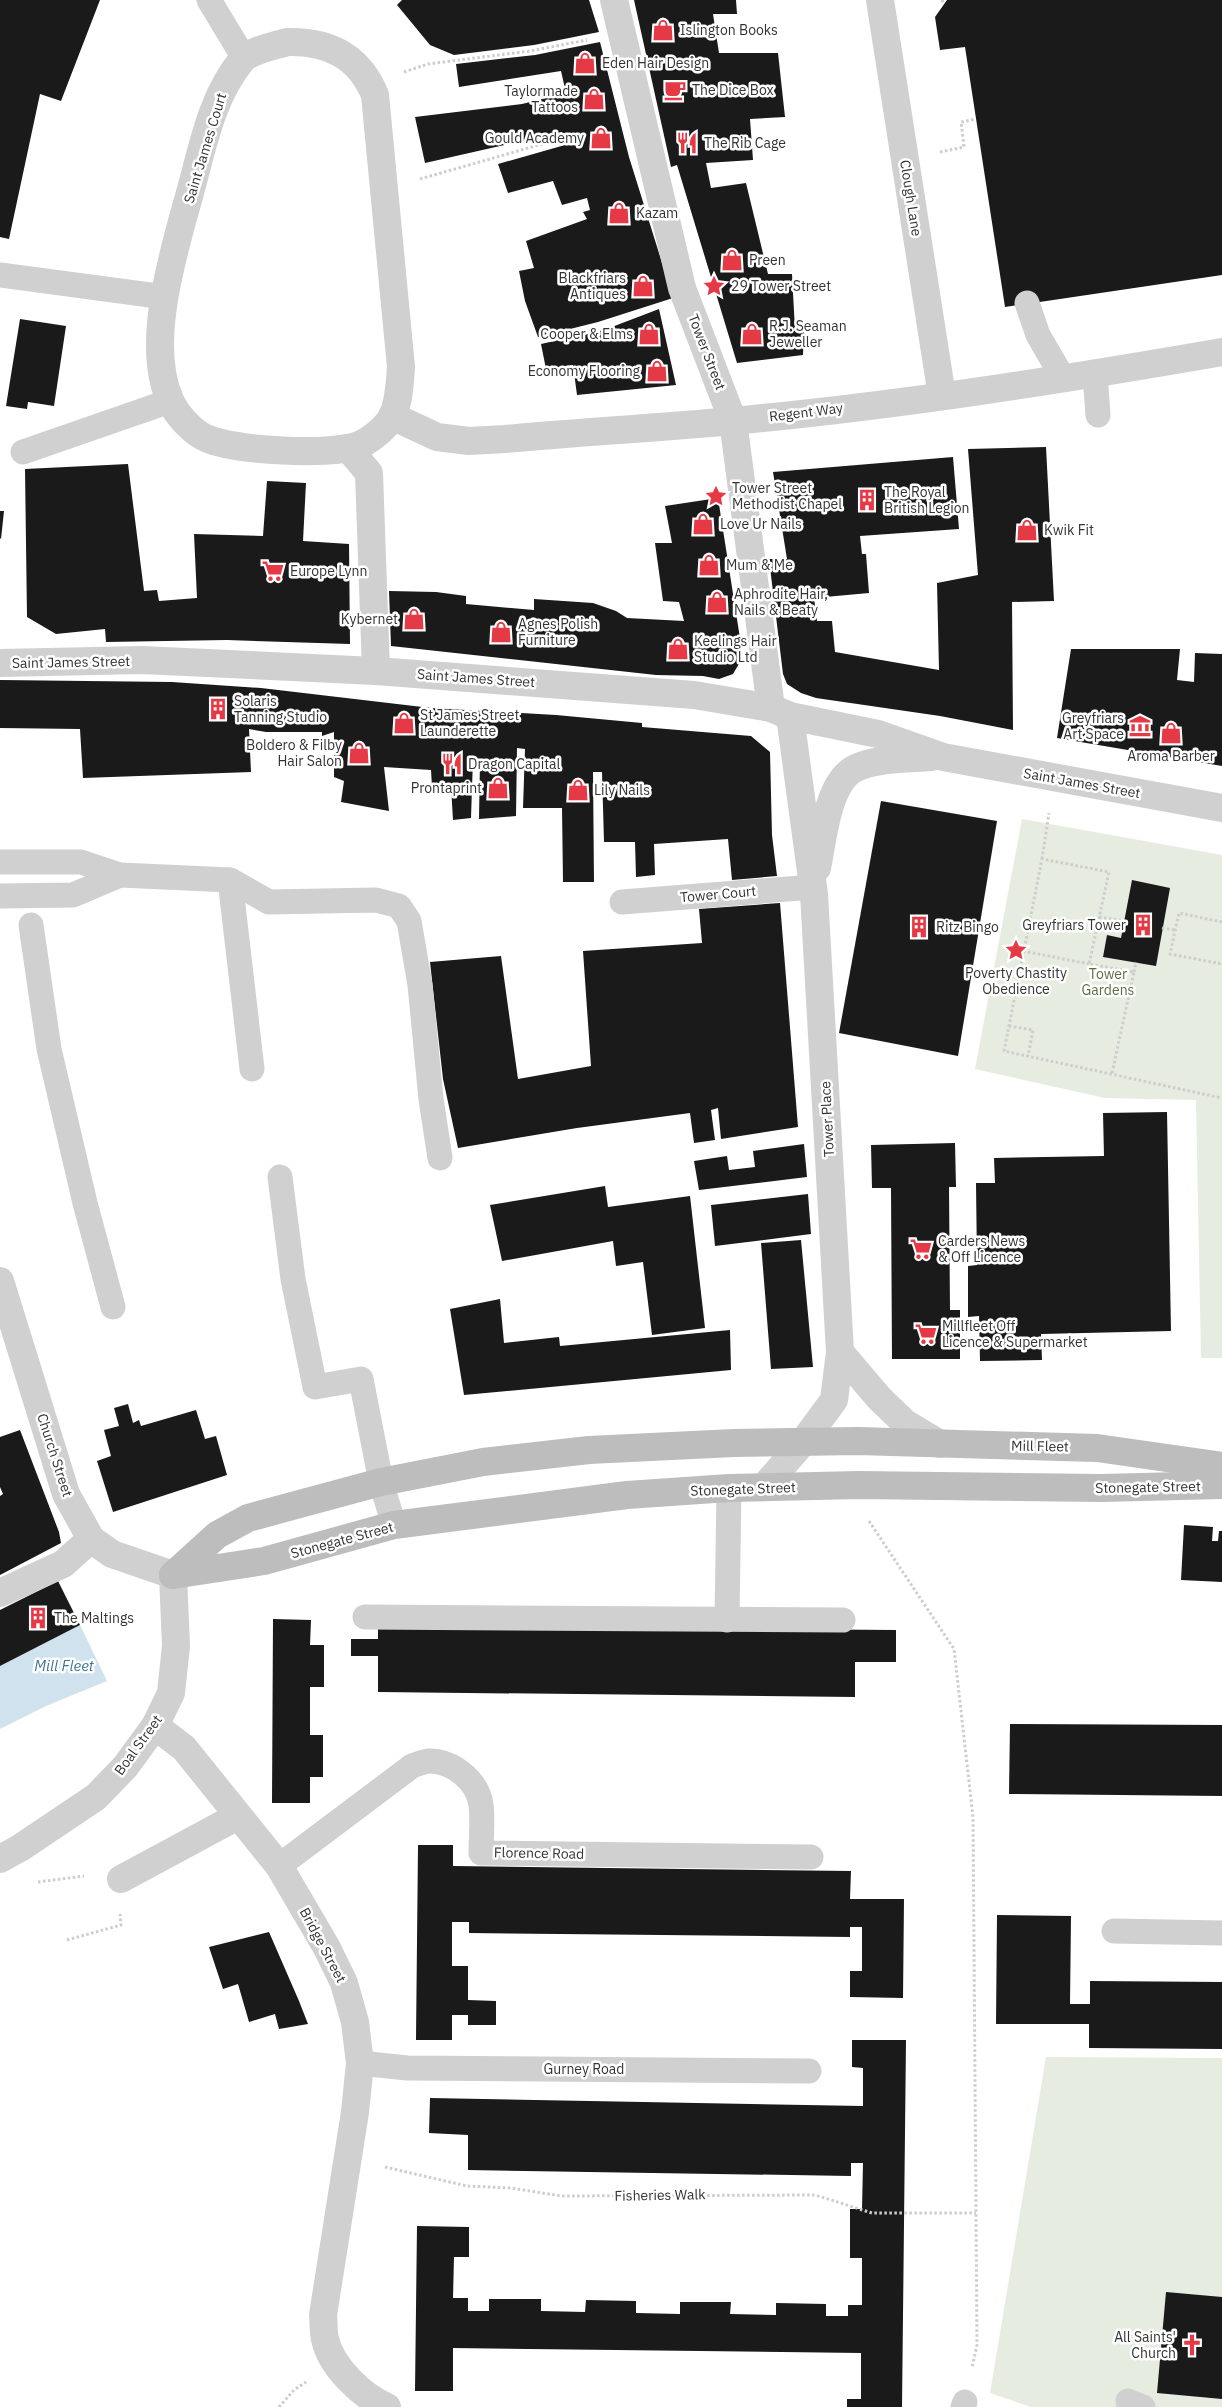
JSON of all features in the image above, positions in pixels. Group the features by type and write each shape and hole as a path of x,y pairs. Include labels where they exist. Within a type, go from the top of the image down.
{"street":[{"name":"Tower Street","path":"614,0 682,288 733,421 780,712"},
{"name":"Clough Lane","path":"880,0 942,396"},
{"name":"Saint James Court","path":"287,42 305,42 324,46 341,53 357,65 371,83 375,95 385,188 401,367 398,392 392,416 373,436 360,444 348,448 323,451 223,444 204,438 190,427 170,401 163,380 160,359 165,297 173,256 221,90 244,58 269,47 287,42"},
{"name":"Regent Way","path":"392,416 437,436 469,441 733,421 942,396 1094,374 1222,352"},
{"path":"348,448 369,472 376,671"},
{"name":"Saint James Street","path":"0,663 142,660 376,671 694,695 878,734 943,757 1222,808"},
{"name":"Tower Place","path":"764,1487 803,1442 834,1400 840,1352 813,887 780,712"},
{"name":"Saint James Street","path":"854,769 886,760 943,757"},
{"name":"Tower Place","path":"813,887 831,800 841,782 854,769"},
{"name":"Church Street","path":"0,1281 66,1494 91,1539 112,1554 173,1575"},
{"path":"840,1352 878,1398 905,1422 940,1444"},
{"name":"Mill Fleet","path":"803,1442 858,1441 1097,1448 1222,1466"},
{"path":"173,1575 217,1535 248,1518 381,1482 483,1462 589,1450 734,1443 803,1442"},
{"name":"Stonegate Street","path":"173,1575 264,1561 394,1525 627,1495 729,1488 859,1485 1101,1488 1222,1485"},
{"path":"0,1593 63,1564 91,1539"},
{"name":"Boal Street","path":"0,1859 20,1848 96,1797 125,1767 156,1726 171,1693 176,1646 173,1575"},
{"name":"Bridge Street","path":"156,1726 184,1748 279,1866 327,1948 344,1983 355,2022 360,2063 350,2146 323,2315 325,2340 335,2362 348,2377 376,2402 387,2407"},
{"path":"121,1879 238,1816"}],"lane":[{"path":"209,0 244,58"},
{"path":"0,274 165,297"},
{"path":"1027,304 1038,335 1063,378"},
{"path":"1094,374 1098,415"},
{"path":"23,452 170,401"},
{"path":"0,862 81,862 120,875 230,880 269,902 376,900 398,906 409,920 420,984 431,1099 440,1158"},
{"path":"0,896 73,895 120,875"},
{"path":"230,880 252,1069"},
{"name":"Tower Court","path":"622,902 813,887"},
{"path":"31,925 49,1049 85,1203 113,1308"},
{"path":"280,1177 293,1279 315,1387 360,1379 381,1482 394,1525"},
{"path":"727,1620 729,1488"},
{"path":"365,1618 843,1620"},
{"name":"Florence Road","path":"279,1866 412,1766 427,1761 444,1763 457,1770 473,1784 481,1804 480,1853 811,1857"},
{"path":"1114,1931 1222,1933"},
{"name":"Gurney Road","path":"360,2063 407,2068 809,2070"}],"path":[{"path":"371,83 428,64 530,51 622,32"},
{"path":"902,142 935,136 937,152 964,147 961,122 976,119"},
{"path":"385,188 564,138"},
{"path":"1054,778 1042,859 1004,1051 1222,1098"},
{"path":"1042,859 1108,872 1089,964"},
{"path":"1222,922 1179,913 1170,954 1222,964"},
{"path":"1099,917 1124,921"},
{"path":"1162,928 1175,930"},
{"path":"1023,952 1134,972"},
{"path":"1112,1073 1136,962"},
{"path":"1009,1026 1033,1030 1028,1056"},
{"path":"859,1485 859,1507 954,1649 973,1817 977,2344 964,2405"},
{"path":"35,1882 96,1874 121,1879 116,1892 121,1925 67,1940"},
{"name":"Fisheries Walk","path":"350,2146 388,2169 467,2186 511,2188 561,2196 815,2195 872,2213 976,2213"}],"green space":[{"name":"Tower Gardens","path":"1022,819 1222,855 1222,1358 1201,1358 1196,1100 1105,1098 975,1069"},
{"path":"1046,2057 1222,2058 1222,2407 1031,2407 990,2393"}],"water":[{"name":"Mill Fleet","path":"80,1625 107,1681 46,1706 0,1729 0,1666"}],"building":[{"path":"0,0 100,0 61,101 40,94 9,239 0,237"},
{"path":"402,0 589,0 599,32 534,45 454,55 430,45 397,5"},
{"path":"634,0 736,0 737,14 713,14 719,53 778,53 785,117 750,119 753,160 706,163 711,188 746,183 768,274 792,274 795,330 804,329 803,355 737,363 677,165 671,167"},
{"path":"947,0 1222,0 1222,275 1005,307 965,47 940,50 935,17"},
{"path":"600,42 629,157 673,298 598,322 538,337 525,301 519,271 534,268 526,241 587,219 583,212 590,210 587,198 562,205 553,181 508,193 498,164 565,145 562,132 425,163 415,117 522,104 566,93 561,71 459,87 456,64 535,55"},
{"path":"659,309 676,385 577,395 573,365 546,369 541,344 604,330"},
{"path":"20,319 66,326 54,406 28,402 27,409 6,406"},
{"path":"1046,447 1054,601 1012,602 1013,730 940,716 816,698 801,693 787,684 783,674 769,559 787,559 773,472 953,457 959,529 860,536 862,554 866,554 869,593 814,598 817,621 832,621 835,652 939,670 937,583 978,575 968,449"},
{"path":"128,464 144,591 157,590 159,601 197,598 194,534 263,536 267,481 306,483 303,541 349,544 350,644 227,640 106,642 105,629 56,634 27,617 25,469"},
{"path":"718,498 742,651 740,662 733,674 719,679 703,676 656,675 391,646 389,591 436,592 466,596 466,604 534,610 534,599 593,603 616,611 627,618 684,621 679,602 663,601 655,543 672,543 665,506"},
{"path":"0,511 4,511 1,539 0,538"},
{"path":"1071,649 1180,649 1177,680 1194,682 1195,653 1222,654 1222,766 1057,738"},
{"path":"0,680 172,682 261,688 431,708 556,715 642,723 642,727 751,736 770,752 772,835 777,876 732,880 728,839 654,844 655,875 636,877 635,842 604,842 602,772 593,772 594,882 563,882 562,808 523,808 525,749 517,748 516,816 479,819 480,759 473,759 471,818 453,820 451,786 432,787 431,770 384,767 389,811 341,802 344,781 334,777 334,732 322,736 322,732 266,732 249,729 251,772 83,778 80,729 0,728"},
{"name":"Ritz Bingo","path":"881,801 997,821 958,1056 839,1033"},
{"name":"Greyfriars Tower","path":"1132,880 1170,888 1156,966 1103,957 1107,935 1121,938"},
{"path":"780,903 798,1127 721,1139 718,1108 711,1110 715,1140 694,1143 690,1113 577,1128 458,1148 443,1079 430,962 501,956 518,1079 591,1066 583,951 702,943 699,909"},
{"path":"1167,1112 1171,1331 1041,1334 1042,1360 980,1361 979,1316 968,1317 968,1266 977,1265 976,1183 995,1183 994,1158 1104,1156 1103,1113"},
{"path":"955,1143 956,1187 949,1187 950,1310 960,1310 960,1359 892,1359 891,1188 872,1188 871,1145"},
{"path":"804,1144 807,1177 699,1190 694,1161 727,1156 729,1170 755,1167 753,1151"},
{"path":"605,1186 608,1207 690,1196 705,1328 652,1335 643,1262 616,1266 613,1241 502,1261 490,1205"},
{"path":"808,1194 811,1234 715,1246 711,1205"},
{"path":"801,1240 813,1367 771,1369 761,1243"},
{"path":"500,1299 504,1343 559,1337 560,1346 730,1330 731,1370 464,1395 450,1309"},
{"path":"128,1404 133,1423 139,1420 141,1426 196,1410 205,1439 216,1436 227,1475 113,1512 97,1461 111,1456 104,1430 119,1426 114,1408"},
{"path":"20,1430 59,1532 61,1543 0,1575 0,1496 3,1494 0,1487 0,1437"},
{"path":"1184,1525 1213,1527 1212,1541 1218,1541 1219,1531 1222,1531 1222,1582 1181,1580"},
{"name":"The Maltings","path":"58,1581 80,1625 0,1666 0,1610"},
{"path":"273,1619 311,1620 310,1645 324,1645 324,1687 310,1687 310,1735 323,1735 323,1777 310,1777 310,1803 272,1803"},
{"path":"378,1626 896,1630 896,1662 855,1662 855,1697 378,1692 378,1656 351,1656 351,1639 378,1639"},
{"path":"1010,1724 1222,1725 1222,1796 1009,1794"},
{"path":"418,1845 453,1845 453,1866 851,1871 850,1899 904,1899 903,1998 850,1997 850,1971 862,1971 862,1927 850,1927 850,1937 469,1933 469,1922 452,1922 452,1966 468,1966 468,2000 496,2001 496,2025 468,2025 468,2015 452,2015 452,2040 416,2040"},
{"path":"997,1915 1071,1916 1070,2004 1090,2004 1090,1981 1222,1982 1222,2049 1089,2048 1089,2024 996,2024"},
{"path":"269,1932 308,2024 279,2029 275,2014 249,2022 238,1984 223,1989 209,1947"},
{"path":"852,2040 906,2040 902,2407 847,2407 847,2399 861,2399 861,2353 453,2348 453,2391 415,2391 417,2226 469,2227 469,2257 454,2257 453,2298 468,2298 468,2311 489,2311 489,2299 541,2299 541,2311 585,2312 586,2300 636,2301 636,2313 680,2314 680,2302 731,2302 730,2314 776,2315 776,2303 826,2304 826,2316 848,2316 848,2305 862,2305 862,2258 850,2258 850,2209 862,2209 863,2163 851,2163 851,2176 468,2170 468,2135 429,2133 430,2098 863,2106 863,2068 852,2067"},
{"name":"All Saints' Church","path":"1166,2292 1222,2297 1222,2399 1157,2393"}],"place":[{"name":"Islington Books","path":"663,30"},
{"name":"Eden Hair Design","path":"585,63"},
{"name":"The Dice Box","path":"675,90"},
{"name":"Taylormade Tattoos","path":"594,99"},
{"name":"Gould Academy","path":"601,138"},
{"name":"The Rib Cage","path":"687,143"},
{"name":"Kazam","path":"619,213"},
{"name":"Preen","path":"732,260"},
{"name":"Blackfriars Antiques","path":"643,286"},
{"name":"29 Tower Street","path":"714,286"},
{"name":"Cooper & Elms","path":"649,334"},
{"name":"R.J. Seaman Jeweller","path":"752,334"},
{"name":"Economy Flooring","path":"657,371"},
{"name":"Tower Street Methodist Chapel","path":"716,496"},
{"name":"The Royal British Legion","path":"867,500"},
{"name":"Love Ur Nails","path":"703,524"},
{"name":"Kwik Fit","path":"1027,530"},
{"name":"Mum & Me","path":"709,565"},
{"name":"Europe Lynn","path":"273,571"},
{"name":"Aphrodite Hair, Nails & Beaty","path":"717,602"},
{"name":"Kybernet","path":"414,619"},
{"name":"Agnes Polish Furniture","path":"501,632"},
{"name":"Keelings Hair Studio Ltd","path":"678,649"},
{"name":"Solaris Tanning Studio","path":"218,709"},
{"name":"St James Street Launderette","path":"404,723"},
{"name":"Greyfriars Art Space","path":"1140,726"},
{"name":"Aroma Barber","path":"1171,733"},
{"name":"Boldero & Filby Hair Salon","path":"359,753"},
{"name":"Dragon Capital","path":"452,764"},
{"name":"Prontaprint","path":"498,788"},
{"name":"Lily Nails","path":"578,790"},
{"name":"Greyfriars Tower","path":"1143,925"},
{"name":"Ritz Bingo","path":"919,927"},
{"name":"Poverty Chastity Obedience","path":"1016,950"},
{"name":"Carders News & Off Licence","path":"921,1249"},
{"name":"Millfleet Off Licence & Supermarket","path":"926,1334"},
{"name":"The Maltings","path":"38,1618"},
{"name":"All Saints' Church","path":"1192,2345"}]}
